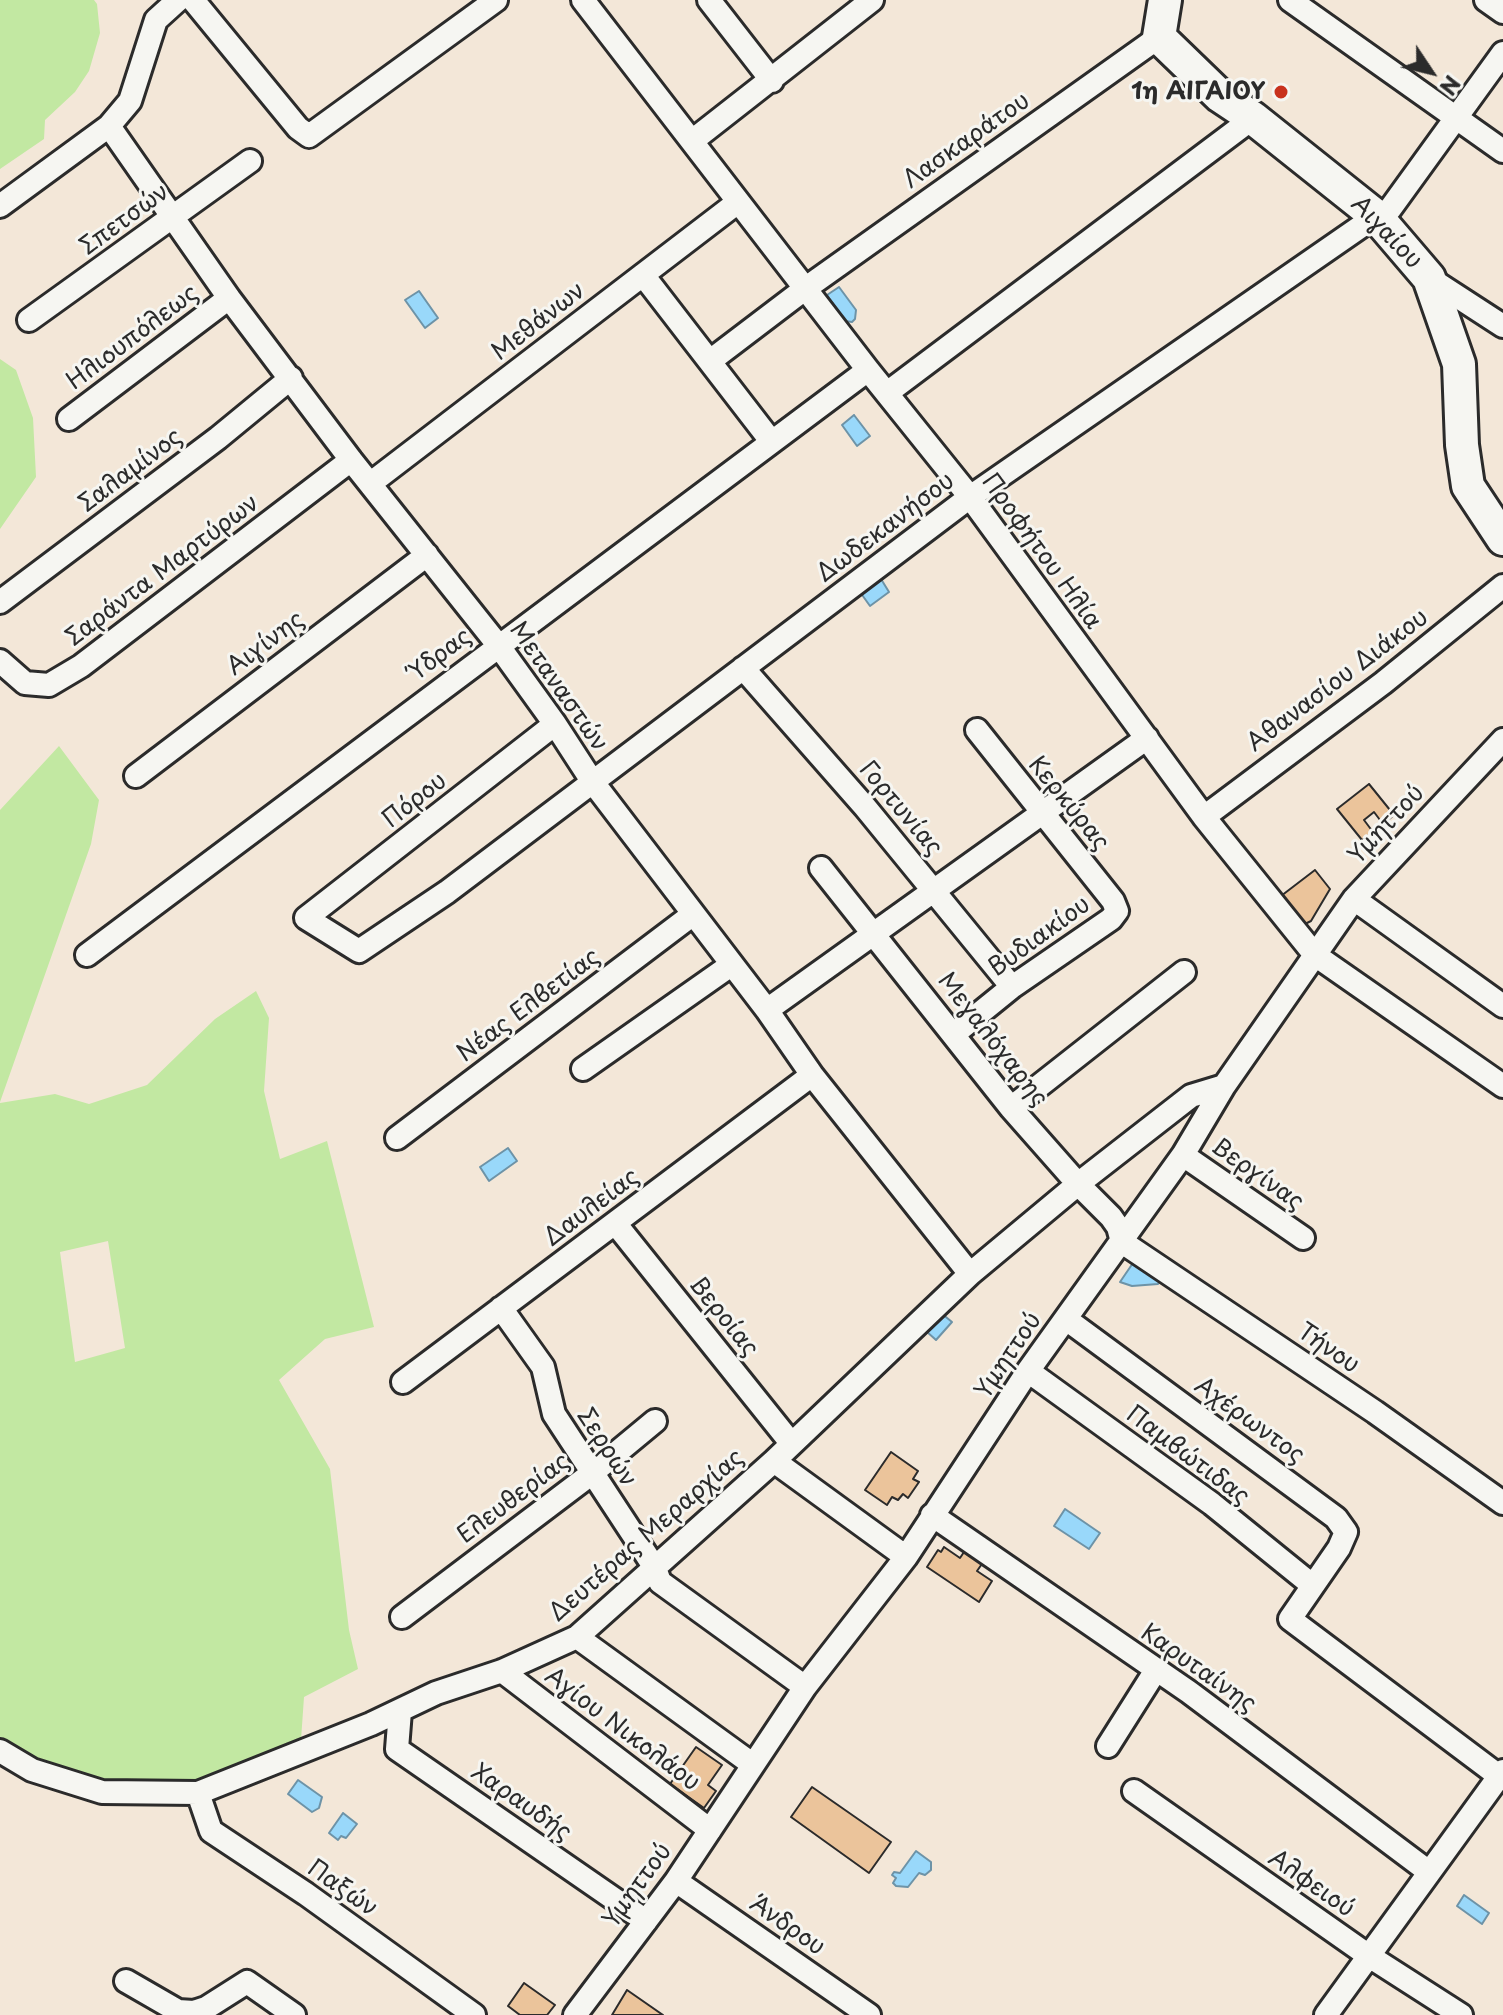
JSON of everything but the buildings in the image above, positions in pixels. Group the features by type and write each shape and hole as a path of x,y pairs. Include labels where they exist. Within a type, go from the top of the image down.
{"street":[{"path":"0,206 109,126 130,101 156,20 178,0"},
{"path":"193,0 298,128 309,136 496,0"},
{"name":"Προφήτου Ηλία","path":"583,0 868,370 970,497 1204,817 1315,955 1503,1086"},
{"path":"709,0 772,81"},
{"path":"692,141 772,81 844,8 872,0"},
{"path":"1159,37 1165,0"},
{"path":"1290,0 1503,151"},
{"path":"1486,0 1503,12"},
{"name":"Αιγαίου","path":"1159,37 1220,96 1253,118 1376,216 1429,278 1459,364 1462,445 1468,486 1503,539"},
{"name":"Λασκαράτου","path":"710,361 806,288 1159,37"},
{"name":"Δωδεκανήσου","path":"306,918 359,951 447,892 970,497 1390,209 1503,53"},
{"path":"887,393 1253,118"},
{"name":"Μεταναστών","path":"109,126 229,298 351,460 498,645 592,781 767,1010 812,1075 970,1274"},
{"name":"Σπετσών","path":"29,320 250,161"},
{"name":"Μεθάνων","path":"371,483 738,202"},
{"path":"643,275 771,441"},
{"path":"1429,278 1503,326"},
{"name":"Ηλιουπόλεως","path":"69,419 229,298"},
{"name":"Ύδρας","path":"87,955 868,370"},
{"name":"Σαλαμίνος","path":"0,602 218,438 291,378"},
{"name":"Σαράντα Μαρτύρων","path":"0,661 25,683 49,685 81,666 351,460"},
{"name":"Αιγίνης","path":"136,776 427,555"},
{"name":"Αθανασίου Διάκου","path":"1204,817 1383,683 1503,586"},
{"name":"Γορτυνίας","path":"743,668 934,889 1012,987"},
{"name":"Πόρου","path":"306,918 555,724"},
{"name":"Κερκύρας","path":"977,730 1113,901 1117,911"},
{"path":"767,1010 1147,738"},
{"name":"Υμηττού","path":"575,2015 676,1881 805,1687 906,1557 1028,1371 1183,1155 1224,1086 1354,899 1503,740"},
{"name":"Μεγαλόχαρης","path":"821,868 1011,1108 1111,1217 1122,1242"},
{"path":"1354,899 1503,1006"},
{"name":"Βυδιακίου","path":"954,1034 1012,987 1111,919 1117,911"},
{"name":"Νέας Ελβετίας","path":"397,1138 692,915"},
{"path":"583,1069 731,965"},
{"path":"1011,1108 1184,972"},
{"name":"Δαυλείας","path":"403,1382 812,1075"},
{"name":"Δευτέρας Μεραρχίας","path":"0,1751 32,1770 102,1792 198,1793 400,1711 436,1693 502,1671 577,1637 774,1461 970,1274 1191,1096 1224,1086"},
{"name":"Βεργίνας","path":"1183,1155 1303,1238"},
{"name":"Βεροίας","path":"615,1223 791,1443"},
{"name":"Τήνου","path":"1122,1242 1375,1412 1503,1503"},
{"name":"Σερρών","path":"501,1308 543,1367 554,1414 655,1568 660,1582 805,1687"},
{"name":"Αχέρωντος","path":"1066,1319 1336,1518 1346,1532 1339,1548 1312,1585"},
{"name":"Παμβώτιδας","path":"1028,1371 1212,1504 1312,1585"},
{"name":"Ελευθερίας","path":"402,1617 591,1474 655,1421"},
{"path":"774,1461 906,1557"},
{"name":"Καρυταίνης","path":"932,1515 1189,1692 1429,1872"},
{"path":"1312,1585 1290,1619 1502,1775 1326,2015"},
{"path":"577,1637 752,1764"},
{"path":"1108,1746 1156,1670"},
{"name":"Αγίου Νικολάου","path":"502,1671 710,1830"},
{"name":"Χαραυδής","path":"400,1711 397,1749 646,1921"},
{"name":"Αλφειού","path":"1134,1791 1369,1956 1461,2015"},
{"name":"Παξών","path":"198,1793 211,1831 306,1894 474,2015"},
{"name":"Άνδρου","path":"676,1881 869,2015"},
{"path":"126,1981 178,2011 194,2012 206,2008 247,1982 294,2015"}],"green space":[{"path":"0,0 94,0 100,33 89,71 75,92 45,120 44,139 0,169"},
{"path":"0,359 16,370 33,418 36,477 0,529"},
{"path":"59,746 99,800 91,844 0,1102 0,810"},
{"path":"256,991 269,1018 264,1091 280,1159 327,1141 374,1327 325,1339 279,1380 330,1469 349,1630 358,1669 304,1697 301,1740 189,1784 105,1781 39,1762 0,1739 0,1103 55,1094 89,1104 147,1085 215,1019","holes":["108,1241 125,1348 75,1362 60,1252"]}],"water":[{"path":"839,287 856,310 852,322 845,321 827,295"},
{"path":"419,291 438,318 425,328 405,300"},
{"path":"854,415 870,436 857,446 842,425"},
{"path":"881,579 889,592 870,606 860,592"},
{"path":"508,1148 517,1161 489,1181 480,1167"},
{"path":"1135,1260 1162,1278 1158,1284 1132,1286 1120,1282"},
{"path":"941,1313 952,1322 936,1340 926,1331"},
{"path":"1065,1509 1100,1533 1089,1549 1054,1526"},
{"path":"298,1780 322,1797 319,1808 312,1812 288,1794"},
{"path":"343,1813 357,1824 346,1838 341,1836 338,1840 329,1833"},
{"path":"916,1851 931,1862 931,1870 925,1875 919,1873 908,1887 896,1886 893,1883 896,1878 892,1875 894,1872 900,1873"},
{"path":"1464,1895 1489,1913 1482,1924 1457,1906"}],"place":[{"name":"1η ΑΙΓΑΙΟΥ","path":"1281,92"}]}
